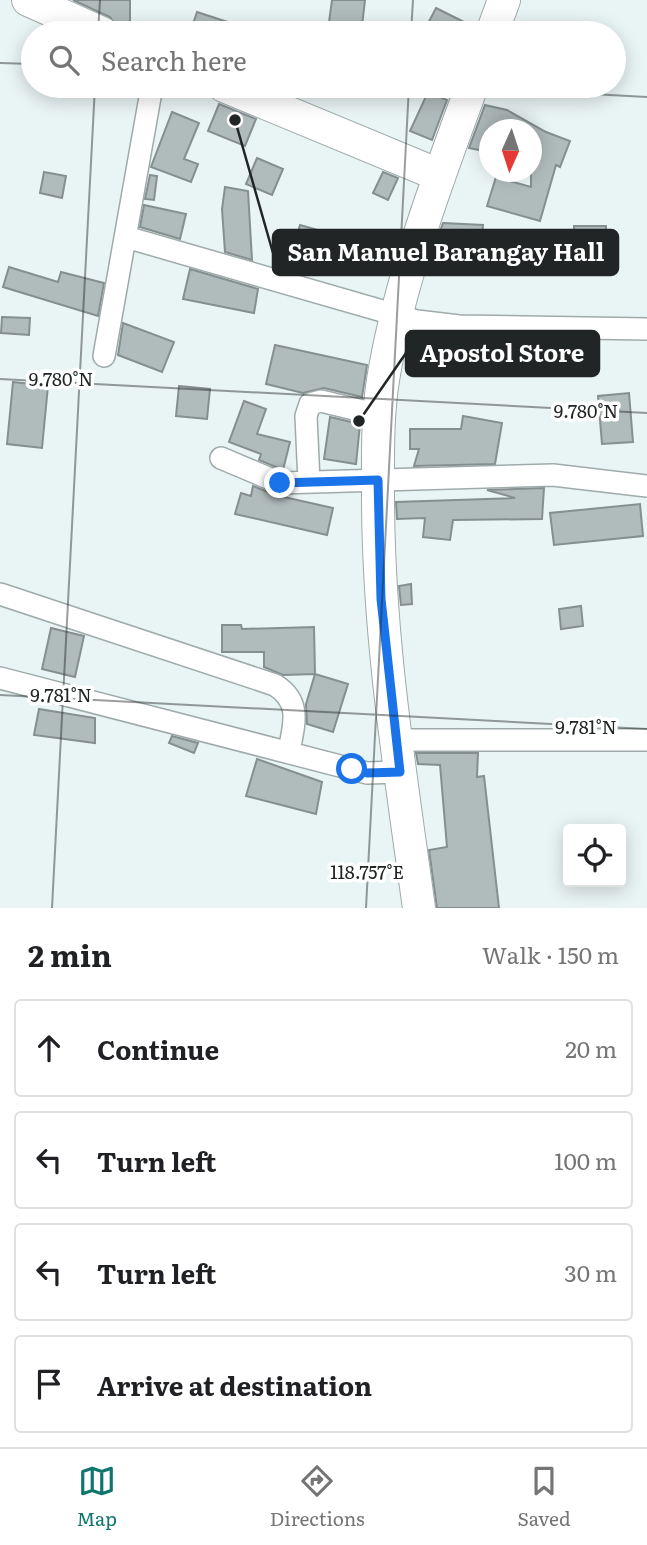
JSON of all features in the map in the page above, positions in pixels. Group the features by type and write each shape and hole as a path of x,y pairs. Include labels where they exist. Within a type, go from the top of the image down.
{"street":[{"path":"28,0 75,21"},
{"path":"496,21 504,0"},
{"path":"104,356 150,98"},
{"path":"253,98 439,175"},
{"path":"419,908 396,740 381,599 379,415 398,316 439,175 468,98"},
{"path":"126,237 398,316 460,326 647,329"},
{"path":"309,482 306,416 310,404 321,401 379,415"},
{"path":"221,457 280,483 553,475 647,486"},
{"path":"0,594 275,685 291,699 295,708 289,751"},
{"path":"0,678 367,773 400,772"},
{"path":"396,740 647,740"}],"building":[{"path":"73,0 130,0 130,21 113,21 110,17"},
{"path":"332,0 365,0 363,21 329,21"},
{"path":"436,8 462,21 429,21"},
{"path":"197,12 224,21 194,21"},
{"path":"425,98 447,100 432,140 410,131"},
{"path":"219,104 256,119 245,146 208,131"},
{"path":"485,105 507,110 523,119 480,119"},
{"path":"172,112 199,123 184,159 198,164 191,182 151,167"},
{"path":"479,121 479,150 469,148"},
{"path":"542,130 570,141 560,167 556,165 540,221 487,206 494,182 514,182 531,187 531,182 542,182"},
{"path":"257,158 283,169 272,195 246,184"},
{"path":"44,172 66,176 62,198 40,193"},
{"path":"383,172 398,178 388,200 373,193"},
{"path":"150,175 157,176 154,200 145,199"},
{"path":"225,187 248,191 252,260 225,252 222,209"},
{"path":"144,205 186,214 180,239 140,227"},
{"path":"443,223 483,225 481,251 434,249"},
{"path":"300,225 339,236 336,245 382,249 380,270 330,266 329,272 290,261"},
{"path":"574,226 606,226 606,256 574,257"},
{"path":"9,267 58,282 61,272 104,283 98,316 3,287"},
{"path":"190,269 258,289 254,313 183,299"},
{"path":"2,317 30,318 29,335 1,333"},
{"path":"123,323 174,342 162,372 118,355"},
{"path":"275,345 367,365 362,397 324,388 303,393 266,384"},
{"path":"13,382 48,386 42,448 7,444"},
{"path":"179,386 210,389 207,419 176,416"},
{"path":"629,393 633,442 602,444 598,396"},
{"path":"244,401 266,409 257,434 290,442 283,470 259,460 261,454 229,442"},
{"path":"463,416 502,423 495,464 414,466 419,449 410,449 410,429 461,429"},
{"path":"330,417 360,424 356,464 324,459"},
{"path":"253,486 275,495 333,508 327,535 235,514 241,493 251,496"},
{"path":"544,488 542,519 453,520 450,540 423,537 425,518 397,519 396,502 515,498 487,490"},
{"path":"640,504 643,536 554,545 550,513"},
{"path":"411,584 412,604 401,605 399,586"},
{"path":"581,606 583,626 561,629 559,609"},
{"path":"222,625 241,625 242,629 314,627 315,674 283,675 264,667 264,652 222,652"},
{"path":"51,628 84,636 75,677 42,669"},
{"path":"315,674 348,684 333,732 307,724 306,704"},
{"path":"39,709 95,718 95,743 34,735"},
{"path":"172,736 198,743 194,753 169,743"},
{"path":"416,753 478,753 477,777 484,776 499,908 437,908 429,850 447,847 440,765 418,764"},
{"path":"257,759 322,782 316,814 246,796"}],"place":[{"name":"San Manuel Barangay Hall","path":"235,120"},
{"name":"Apostol Store","path":"359,421"}],"route":[{"path":"280,483 378,480 381,599 400,772 367,773 352,769"}]}
